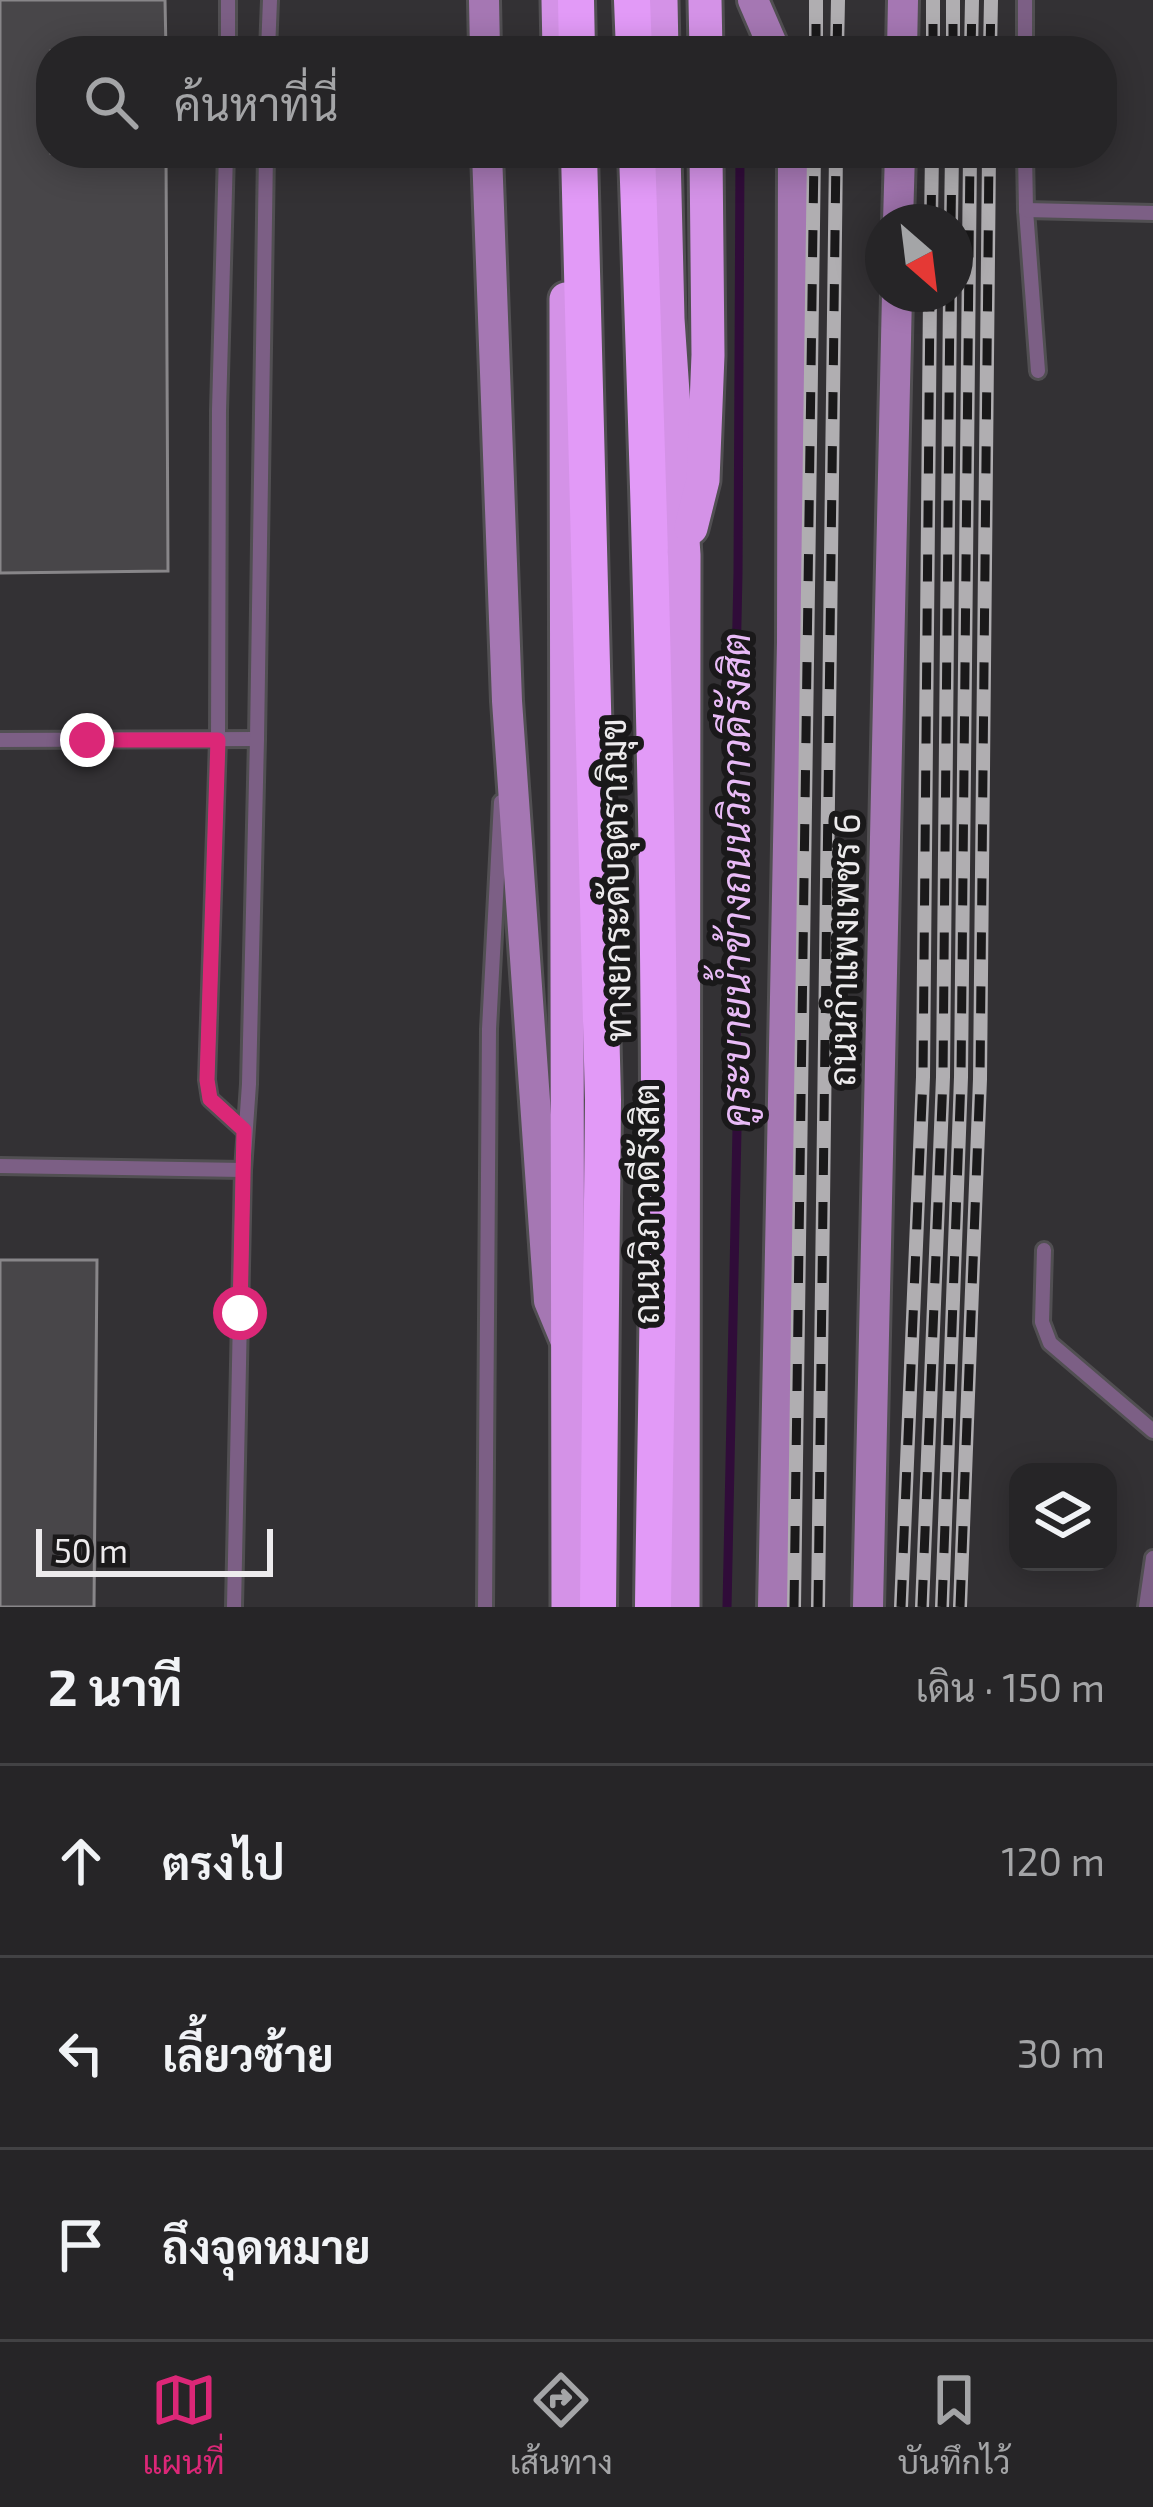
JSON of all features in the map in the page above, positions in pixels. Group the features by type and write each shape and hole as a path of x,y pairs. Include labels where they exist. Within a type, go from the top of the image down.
{"highway":[{"path":"557,0 558,36"},
{"path":"576,0 577,36"},
{"path":"632,0 633,36"},
{"path":"661,0 662,36"},
{"path":"705,0 706,36"},
{"name":"ถนนวิภาวดีรังสิต","path":"562,168 568,1607"},
{"name":"ทางยกระดับอุตราภิมุข","path":"579,168 602,1053 598,1607"},
{"name":"ทางยกระดับอุตราภิมุข","path":"638,168 650,498 658,950 653,1607"},
{"name":"ถนนวิภาวดีรังสิต","path":"664,168 668,319 684,555 683,1607"},
{"path":"684,555 703,480 708,355 706,168"}],"main road":[{"path":"484,0 485,36"},
{"path":"753,0 769,36"},
{"path":"902,36 903,0"},
{"name":"ถนนวิภาวดีรังสิต","path":"488,168 507,701 549,1301 568,1347"},
{"path":"772,1607 792,642 793,168"},
{"path":"899,204 900,168"},
{"name":"ถนนกำแพงเพชร 6","path":"868,1607 897,312"}],"lane":[{"path":"228,0 228,36"},
{"path":"269,36 270,0"},
{"path":"1025,0 1025,36"},
{"path":"226,168 218,740 207,1080 210,1099 244,1130"},
{"path":"232,1604 249,1084 266,168"},
{"path":"1025,168 1038,371"},
{"path":"1026,209 1153,213"},
{"path":"485,1607 489,1029 507,701"},
{"path":"0,740 257,740"},
{"path":"0,1166 243,1170"},
{"path":"1044,1250 1042,1322 1051,1343 1153,1431"},
{"path":"1146,1607 1153,1558"}],"building":[{"path":"0,0 165,0 166,36 36,36 36,168 166,168 168,571 0,573"},
{"path":"0,1260 97,1260 94,1607 0,1607"}],"waterway":[{"name":"คูระบายน้ำข้างถนนวิภาวดีรังสิต","path":"727,1607 737,1129 734,762 740,168"}],"railway":[{"path":"816,0 816,36"},
{"path":"837,36 838,0"},
{"path":"933,0 933,36"},
{"path":"953,0 953,36"},
{"path":"971,36 972,0"},
{"path":"990,36 991,0"},
{"path":"794,1607 814,168"},
{"path":"818,1607 836,168"},
{"path":"931,204 932,168"},
{"path":"951,204 952,168"},
{"path":"942,1607 961,1077 970,168"},
{"path":"960,1607 980,1079 989,168"},
{"path":"901,1607 923,1077 930,312"},
{"path":"922,1607 943,1077 950,312"}],"route":[{"path":"87,740 218,740 207,1080 210,1099 244,1130 240,1313"}]}
